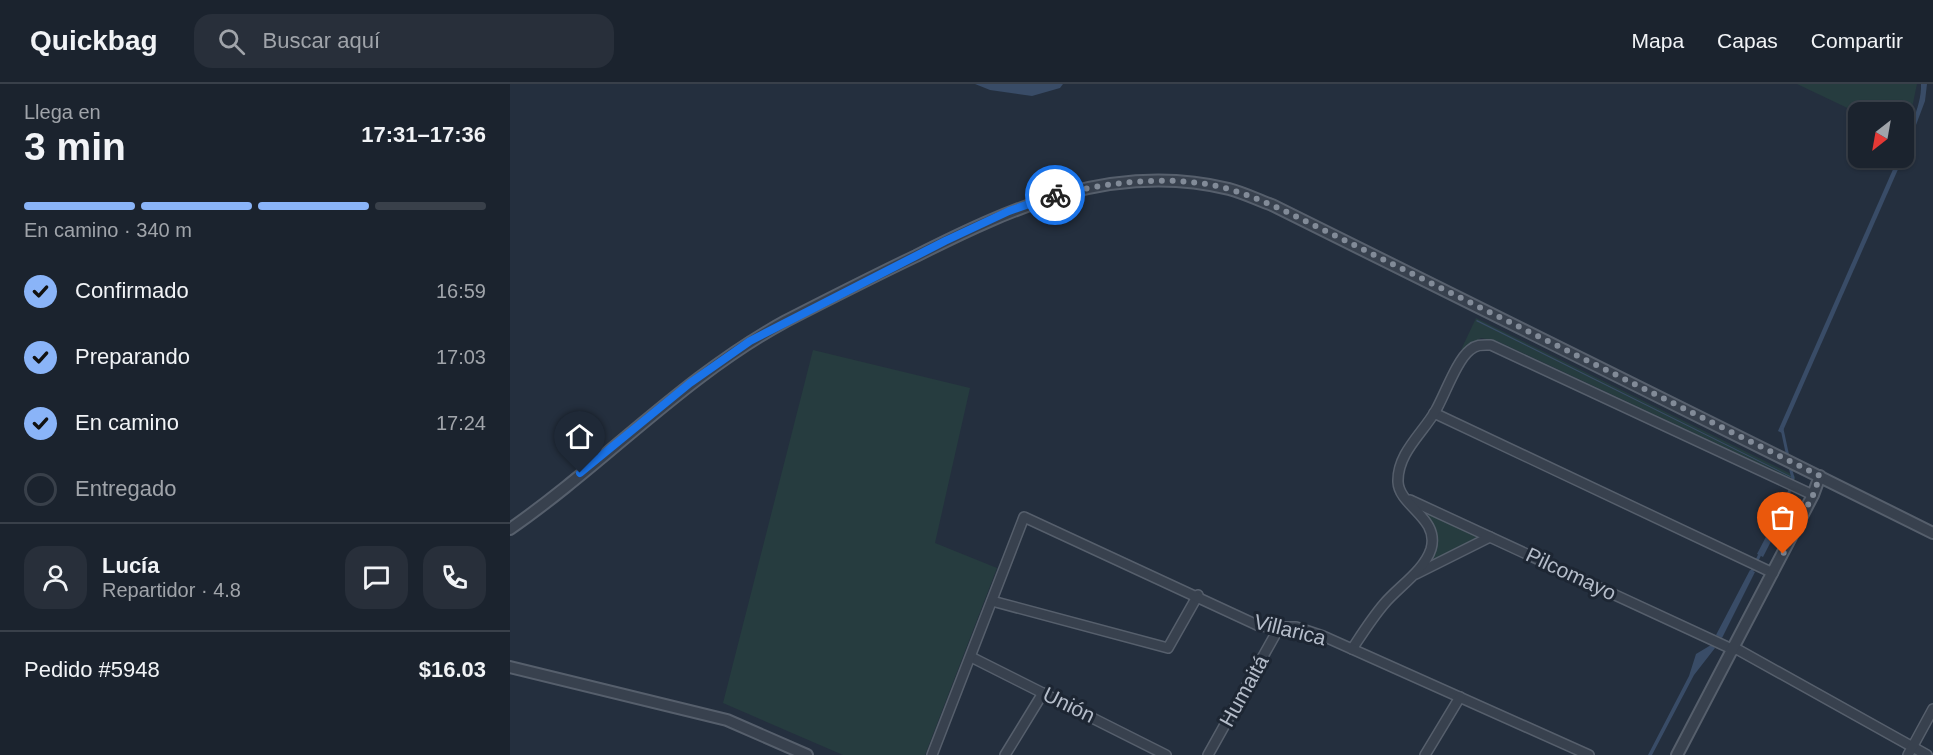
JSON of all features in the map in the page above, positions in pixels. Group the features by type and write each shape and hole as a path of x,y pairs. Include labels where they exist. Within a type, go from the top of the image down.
{"street":[{"path":"510,529 690,383 750,341 1009,211 1051,196 1104,184 1196,183 1230,190 1272,205 1933,533"},
{"path":"1352,649 1383,605 1425,562 1432,537 1421,515 1399,487 1401,467 1412,443 1434,413 1469,351 1480,344 1491,345 1813,495"},
{"path":"1434,413 1773,573"},
{"path":"1677,755 1735,649 1813,495 1820,476"},
{"name":"Pilcomayo","path":"1408,499 1735,649 1910,751 1927,755"},
{"name":"Villarica","path":"992,601 1024,517 1257,624 1268,627 1296,627 1352,649 1590,755"},
{"path":"1411,576 1490,537"},
{"path":"932,755 992,601 1168,648 1198,596"},
{"name":"Humaitá","path":"1208,755 1280,626"},
{"name":"Unión","path":"971,657 1166,755"},
{"path":"510,667 728,720 807,755"},
{"path":"1005,755 1043,693"},
{"path":"1425,755 1460,697"},
{"path":"1910,751 1933,709"}],"green space":[{"path":"1797,84 1917,84 1913,102 1848,102 1848,108"},
{"path":"1476,318 1795,476 1795,480 1497,341 1481,338 1461,350"},
{"path":"813,350 970,388 935,543 997,568 925,755 843,755 723,703"},
{"path":"1428,514 1477,538 1428,563 1435,554 1438,540"}],"water":[{"path":"975,84 1063,84 1060,88 1032,96 990,90"},
{"path":"1921,84 1927,84 1925,101 1914,130 1914,118 1921,94"},
{"path":"1894,168 1899,168 1782,433 1778,431"},
{"path":"1476,321 1794,478 1794,479"},
{"path":"1784,502 1790,504 1763,557 1757,554"},
{"path":"1750,570 1755,572 1722,638 1716,635"},
{"path":"1711,645 1715,648 1694,675 1652,755 1648,755 1689,676 1696,654"}],"waterway":[{"path":"1782,429 1788,457"},
{"path":"1785,507 1793,478 1790,467"},
{"path":"1751,573 1761,552"}],"way so far":[{"path":"1055,195 1104,184 1196,183 1230,190 1272,205 1332,234 1820,476 1813,495 1783,554"}],"route":[{"path":"580,473 690,383 750,341 945,241 1009,211 1055,195"}]}
